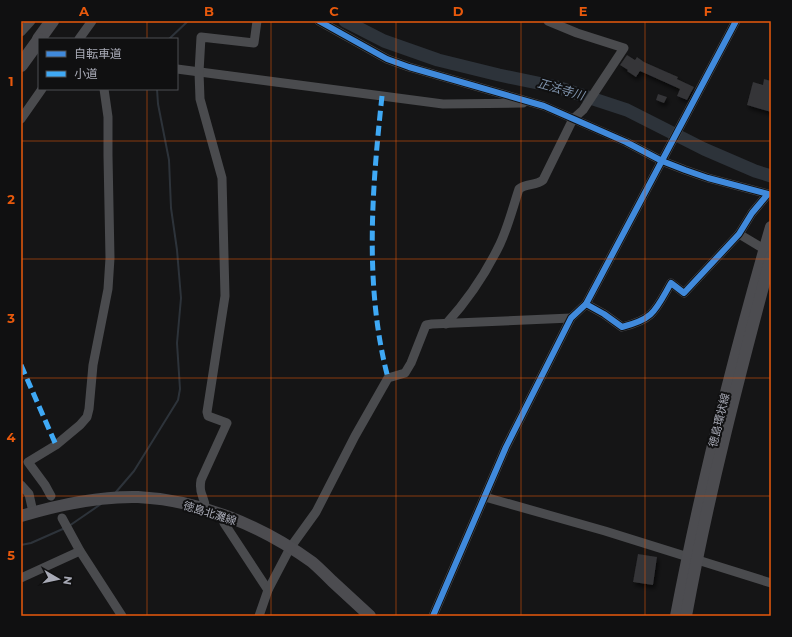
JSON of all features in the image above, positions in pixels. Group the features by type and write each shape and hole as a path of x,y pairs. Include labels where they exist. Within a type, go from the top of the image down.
{"highway":[{"path":"21,65 32,31 52,21"}],"main road":[{"name":"徳島環状線","path":"676,616 692,558 738,347 769,254 771,227"},
{"name":"徳島北灘線","path":"21,516 89,500 122,498 156,499 183,503 225,516 262,531 313,563 370,616"},
{"name":"徳島環状線","path":"686,616 692,558"}],"street":[{"path":"80,38 92,21"},
{"path":"205,510 205,502 199,488 200,484 227,423 208,416 207,412 225,296 222,178 200,99 199,72 201,37 254,43 257,21"},
{"path":"319,21 387,59 409,67 544,106 626,142 662,161 708,178 769,195 752,213 739,234 684,292 671,283 655,312 647,318 622,327 604,314 586,304"},
{"path":"446,324 457,312 488,268 500,243 519,189 524,185 540,183 543,180 572,119 583,110 600,82 624,48 577,33 548,21"},
{"path":"433,616 506,447 571,318 586,304 736,21"},
{"path":"178,69 443,104 534,104"},
{"path":"21,119 41,90"},
{"path":"51,496 45,485 24,463 56,445 80,425 87,417 89,409 93,365 108,289 110,258 108,117 104,90"},
{"path":"739,234 769,254"},
{"path":"259,616 268,590 290,548 316,512 355,436 388,378 405,373 411,363 426,325 571,318"},
{"path":"21,485 29,494 33,512"},
{"path":"485,497 605,531 771,583"},
{"path":"225,516 224,523 268,590"},
{"path":"65,524 80,551 122,616"},
{"path":"21,578 80,551"}],"building":[{"path":"627,55 635,60 637,57 644,62 678,77 677,79 694,87 687,100 677,96 680,89 640,71 636,77 627,71 628,70 620,65"},
{"path":"764,79 771,81 771,112 747,105 753,82 763,85"},
{"path":"658,94 667,97 664,103 656,100"},
{"path":"638,554 657,557 653,585 633,582"}],"waterway":[{"path":"170,38 188,21"},
{"name":"正法寺川","path":"345,21 384,41 438,60 557,87 627,110 704,149 755,171 771,176"},
{"path":"116,492 134,471 178,400 180,389 177,343 181,298 177,250 171,208 169,160 158,104 157,90"},
{"path":"69,526 101,504"},
{"path":"21,545 31,543 65,528"}],"marked path":[{"path":"382,96 375,166 372,238 376,309 380,344 388,378"},
{"path":"21,365 56,445"}],"cycle path":[{"path":"319,21 387,59 409,67 544,106 626,142 662,161 708,178 768,194 752,213 739,234 684,293 671,283 657,307 641,321 622,327 604,314 586,304"},
{"path":"433,616 506,447 571,318 586,304 736,21"}]}
